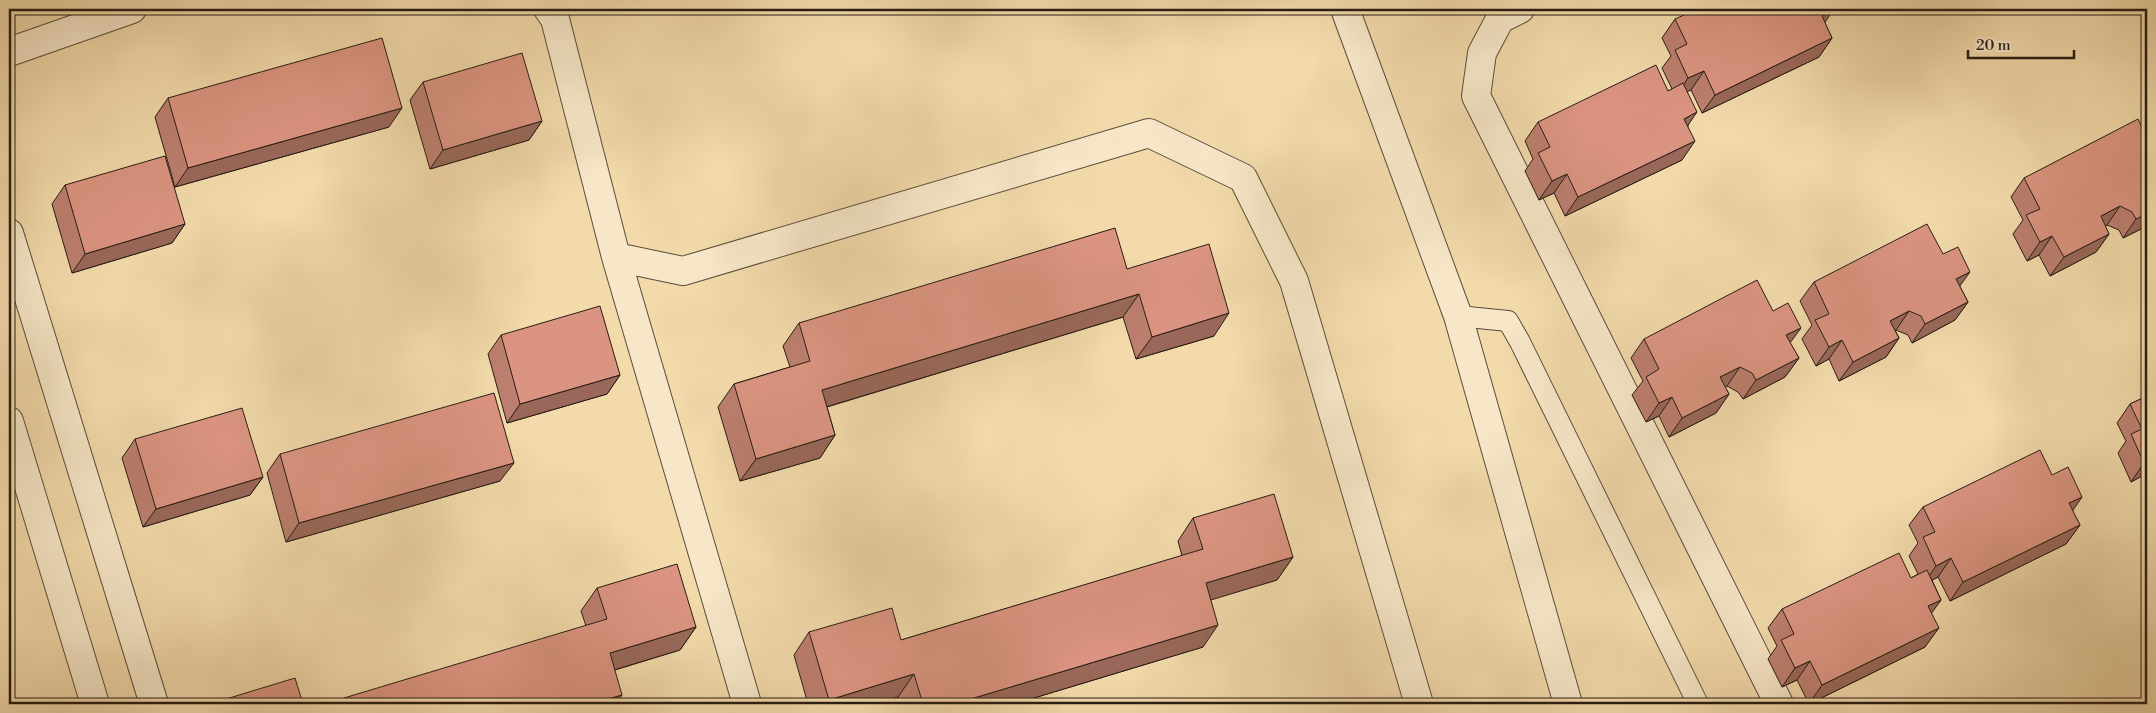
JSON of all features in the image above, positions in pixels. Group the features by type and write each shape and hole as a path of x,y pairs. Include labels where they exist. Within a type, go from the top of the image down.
{"street":[{"path":"9,52 132,9"},
{"path":"548,9 555,19 616,257 747,704"},
{"path":"1345,9 1458,316 1568,704"},
{"path":"1520,9 1500,19 1482,54 1476,96 1779,704"},
{"path":"616,257 683,271 1149,133 1243,178 1294,281 1418,704"},
{"path":"9,232 154,704"},
{"path":"9,420 95,704"}],"lane":[{"path":"1458,316 1508,321 1698,704"}],"building":[{"path":"1697,9 1834,9 1822,16 1832,38 1715,95 1704,71 1688,78 1675,50 1687,44 1675,19"},
{"path":"382,38 402,108 188,168 168,98"},
{"path":"522,53 542,121 443,150 423,82"},
{"path":"1656,65 1668,91 1683,83 1697,112 1684,119 1695,141 1578,197 1567,174 1552,181 1538,153 1550,147 1538,122"},
{"path":"2138,119 2147,138 2147,214 2136,219 2132,212 2120,206 2101,216 2109,234 2064,257 2052,236 2040,242 2026,215 2040,209 2024,178"},
{"path":"165,156 185,224 85,254 65,185"},
{"path":"1927,224 1943,254 1958,247 1970,272 1956,279 1968,302 1925,324 1921,316 1909,311 1890,321 1899,338 1853,362 1842,340 1829,347 1815,320 1829,314 1814,282"},
{"path":"1115,228 1127,269 1209,244 1229,313 1152,337 1139,294 822,390 835,435 756,459 734,384 810,361 799,323"},
{"path":"1757,280 1773,311 1788,303 1801,328 1786,335 1799,358 1756,380 1752,373 1740,367 1720,377 1729,394 1682,418 1672,397 1659,403 1646,377 1659,369 1644,339"},
{"path":"600,306 620,375 520,404 501,335"},
{"path":"494,393 514,463 299,523 280,454"},
{"path":"2147,396 2147,461 2144,463 2131,434 2142,429 2130,404"},
{"path":"242,408 263,477 156,509 135,439"},
{"path":"2040,450 2052,475 2068,467 2082,497 2069,503 2080,525 1963,582 1951,558 1936,566 1923,537 1935,532 1923,507"},
{"path":"1274,494 1293,557 1206,583 1218,625 954,704 923,704 914,674 829,700 809,632 892,608 901,640 1203,549 1193,518"},
{"path":"1899,553 1911,578 1927,570 1941,600 1928,606 1939,628 1822,685 1810,661 1795,668 1781,640 1794,634 1782,609"},
{"path":"677,564 696,627 610,653 622,695 590,704 324,704 607,619 597,588"},
{"path":"295,678 303,704 213,704 213,703"}]}
